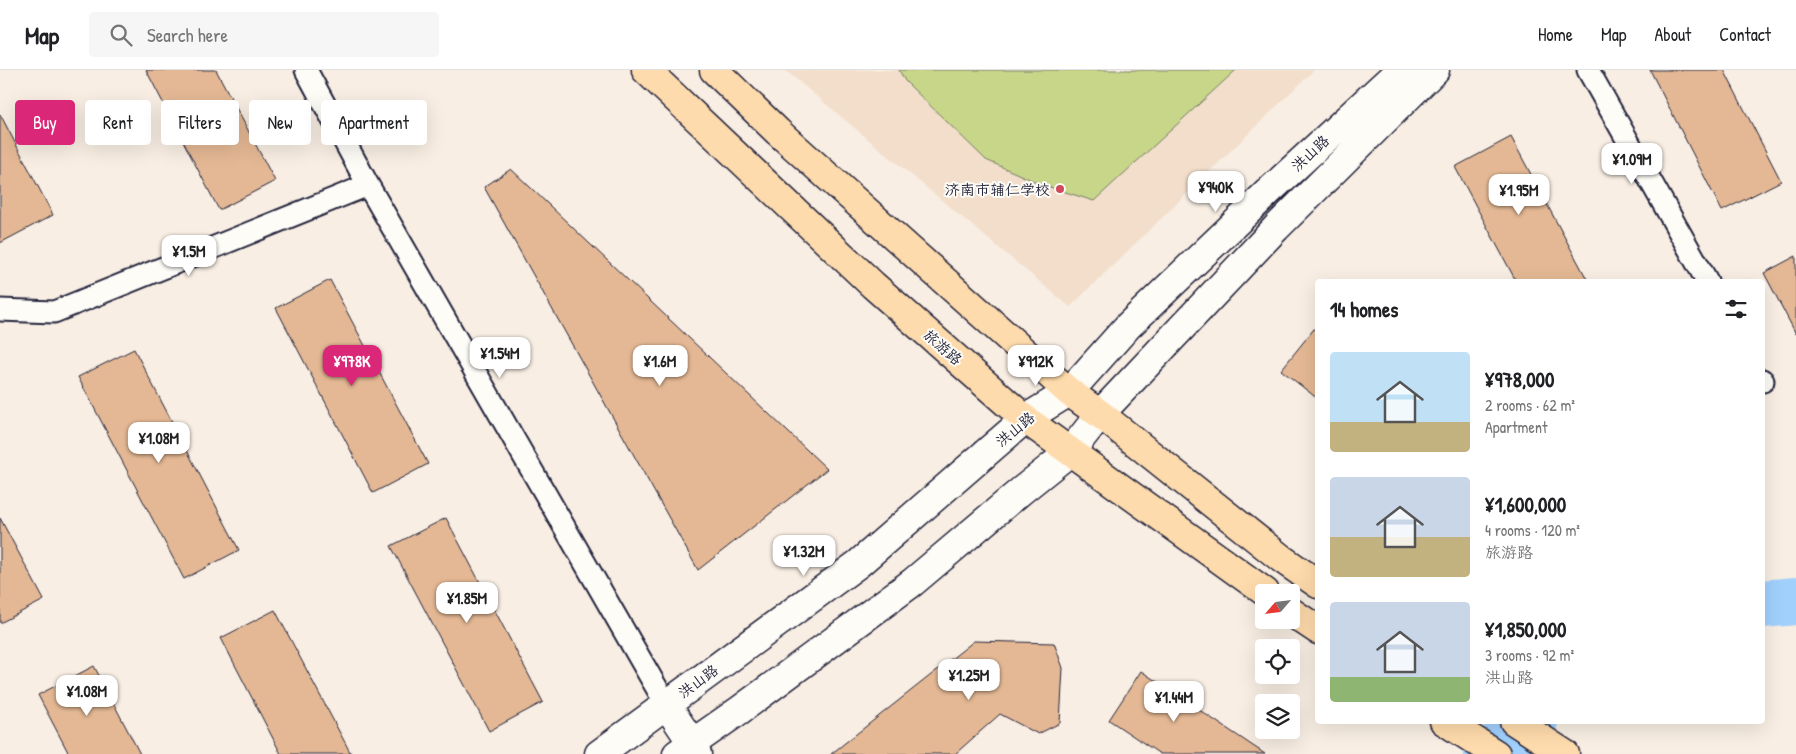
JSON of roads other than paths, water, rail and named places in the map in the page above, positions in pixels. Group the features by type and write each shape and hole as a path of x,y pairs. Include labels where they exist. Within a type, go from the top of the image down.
{"main road":[{"name":"旅游路","path":"646,70 873,286 1024,418 1255,585"},
{"path":"714,70 778,132 1068,392 1100,414 1282,559 1315,582"},
{"name":"洪山路","path":"599,754 858,564 1024,418 1068,392 1128,326 1268,192 1400,70"},
{"name":"洪山路","path":"689,750 913,582 1021,490 1071,451 1100,414 1276,228 1436,70"},
{"path":"1300,618 1315,628"},
{"path":"666,704 689,750"},
{"path":"1519,724 1565,754"},
{"path":"1450,725 1496,754"}],"street":[{"path":"306,70 368,185 666,704"},
{"path":"1588,70 1706,279"},
{"path":"0,310 54,312 368,185"}],"waterway":[{"path":"1765,604 1796,601"},
{"path":"1487,754 1530,724"}],"place":[{"name":"济南市辅仁学校","path":"1060,189"}]}
